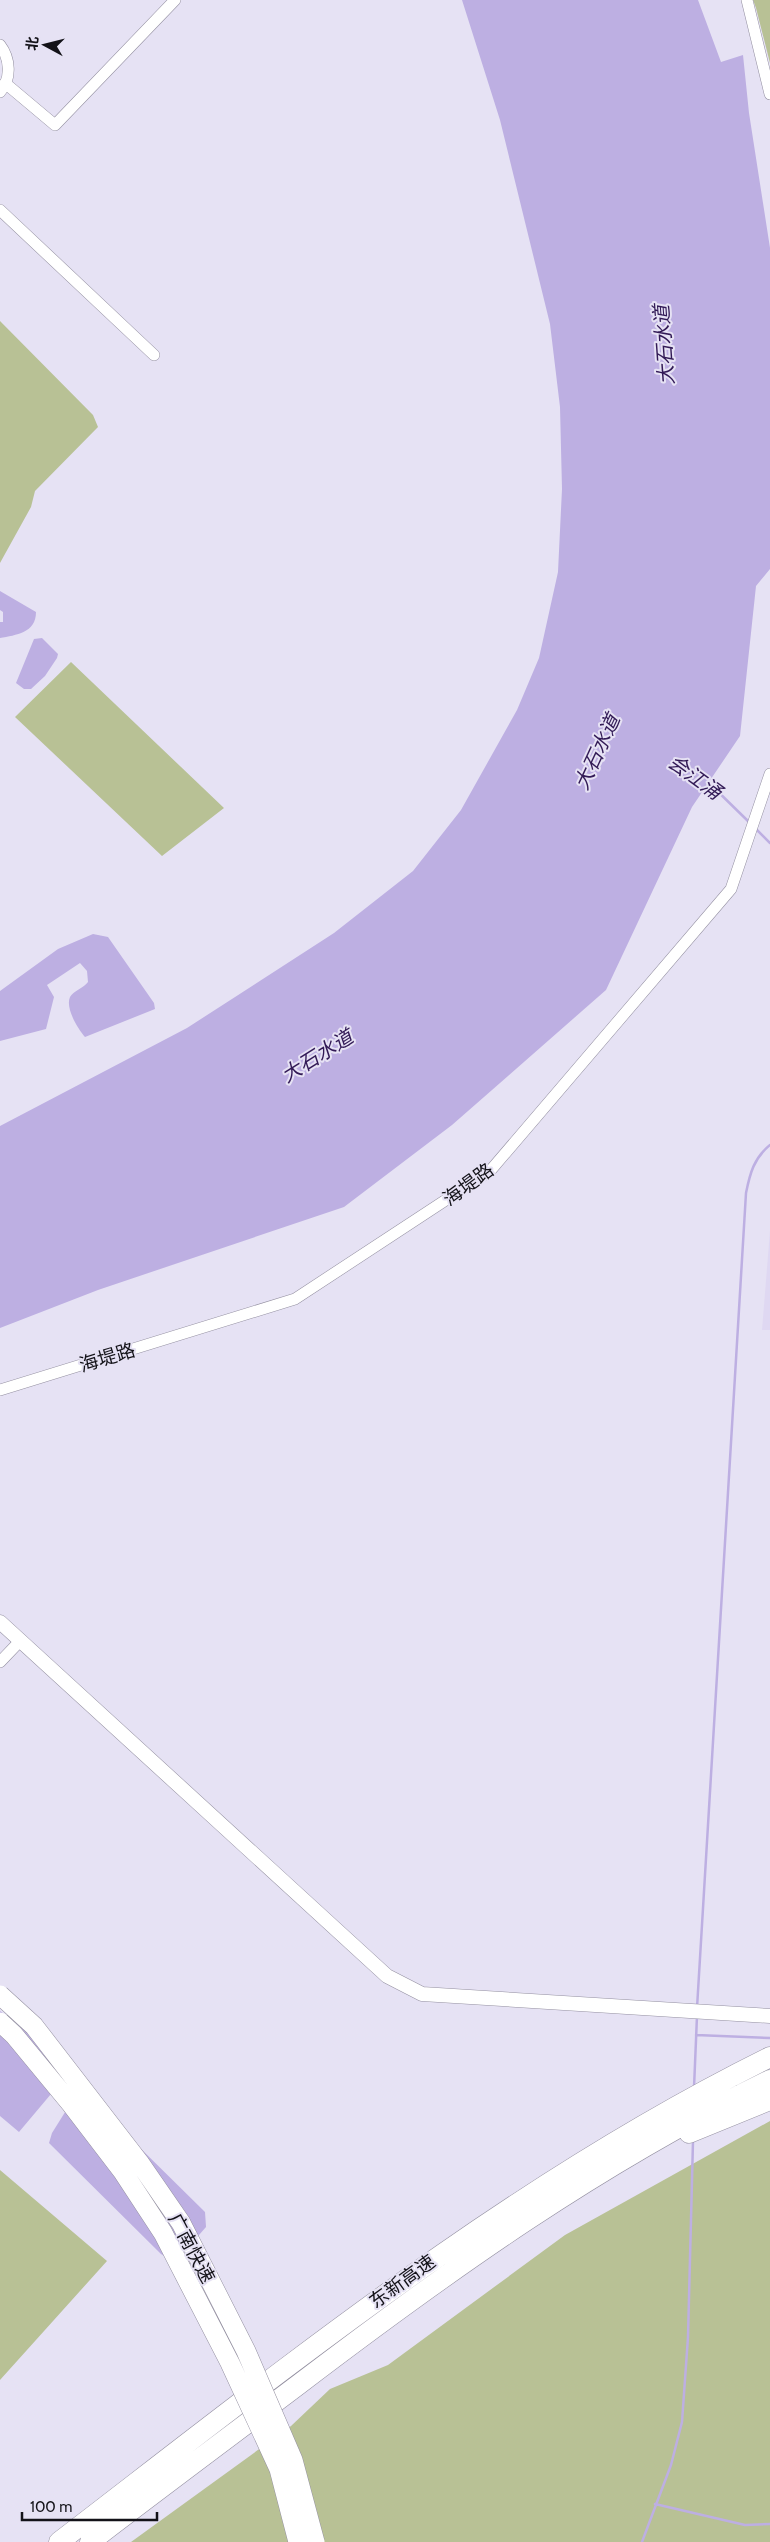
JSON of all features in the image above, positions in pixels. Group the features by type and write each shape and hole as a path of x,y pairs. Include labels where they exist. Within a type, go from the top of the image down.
{"highway":[{"name":"广南快速","path":"0,1995 34,2026 139,2162 182,2223 246,2351 293,2460 315,2542"},
{"name":"广南快速","path":"0,2022 14,2035 76,2111 123,2172 163,2233 230,2363 279,2469 298,2542"},
{"name":"东新高速","path":"58,2542 389,2290 533,2192 686,2100 770,2057"},
{"name":"东新高速","path":"90,2542 405,2304 537,2212 681,2125 770,2080"},
{"path":"616,2163 770,2100"}],"street":[{"path":"0,44 7,57 8,75 2,88 56,125 175,0"},
{"path":"747,0 770,94"},
{"path":"0,210 154,354"},
{"name":"海堤路","path":"0,1390 295,1299 490,1171 731,889 770,774"},
{"path":"0,1622 387,1976 422,1994 770,2016"},
{"path":"0,1662 21,1640"}],"shaded area":[{"path":"770,1231 770,1330 762,1330"}],"green space":[{"path":"753,0 770,0 770,63 756,8"},
{"path":"0,321 93,415 98,427 35,491 31,507 0,563"},
{"path":"71,662 224,808 162,856 15,717"},
{"path":"770,2121 770,2542 131,2542 291,2426 330,2389 388,2365 565,2235"},
{"path":"0,2170 107,2261 0,2380"}],"water":[{"name":"大石水道","path":"462,0 698,0 721,62 743,55 749,113 770,248 770,569 756,586 740,736 692,807 606,990 452,1125 344,1207 98,1290 0,1328 0,1126 187,1028 334,933 413,871 461,810 517,710 539,658 558,572 562,489 560,407 550,324 500,120"},
{"path":"0,591 36,612 33,624 29,629 18,634 0,638 0,622 3,622 3,612 0,610"},
{"path":"42,638 58,654 57,658 45,676 31,689 24,689 16,683 34,639"},
{"path":"93,934 108,937 154,1003 155,1009 85,1037 76,1024 69,1007 71,995 88,982 87,971 80,963 47,985 54,997 46,1029 0,1041 0,991 58,949"},
{"path":"0,2011 36,2039 67,2075 19,2132 0,2116"},
{"path":"67,2109 133,2141 205,2212 206,2227 185,2251 171,2260 161,2254 49,2143 52,2133"}],"waterway":[{"name":"会江涌","path":"707,781 750,823"},
{"name":"会江涌","path":"755,828 770,843"},
{"path":"697,2008 746,1193 756,1161 770,1145"},
{"path":"694,2088 697,2016"},
{"path":"696,2035 770,2038"},
{"path":"642,2542 671,2465 682,2422 688,2337 693,2141"},
{"path":"655,2504 745,2525 770,2524"}]}
